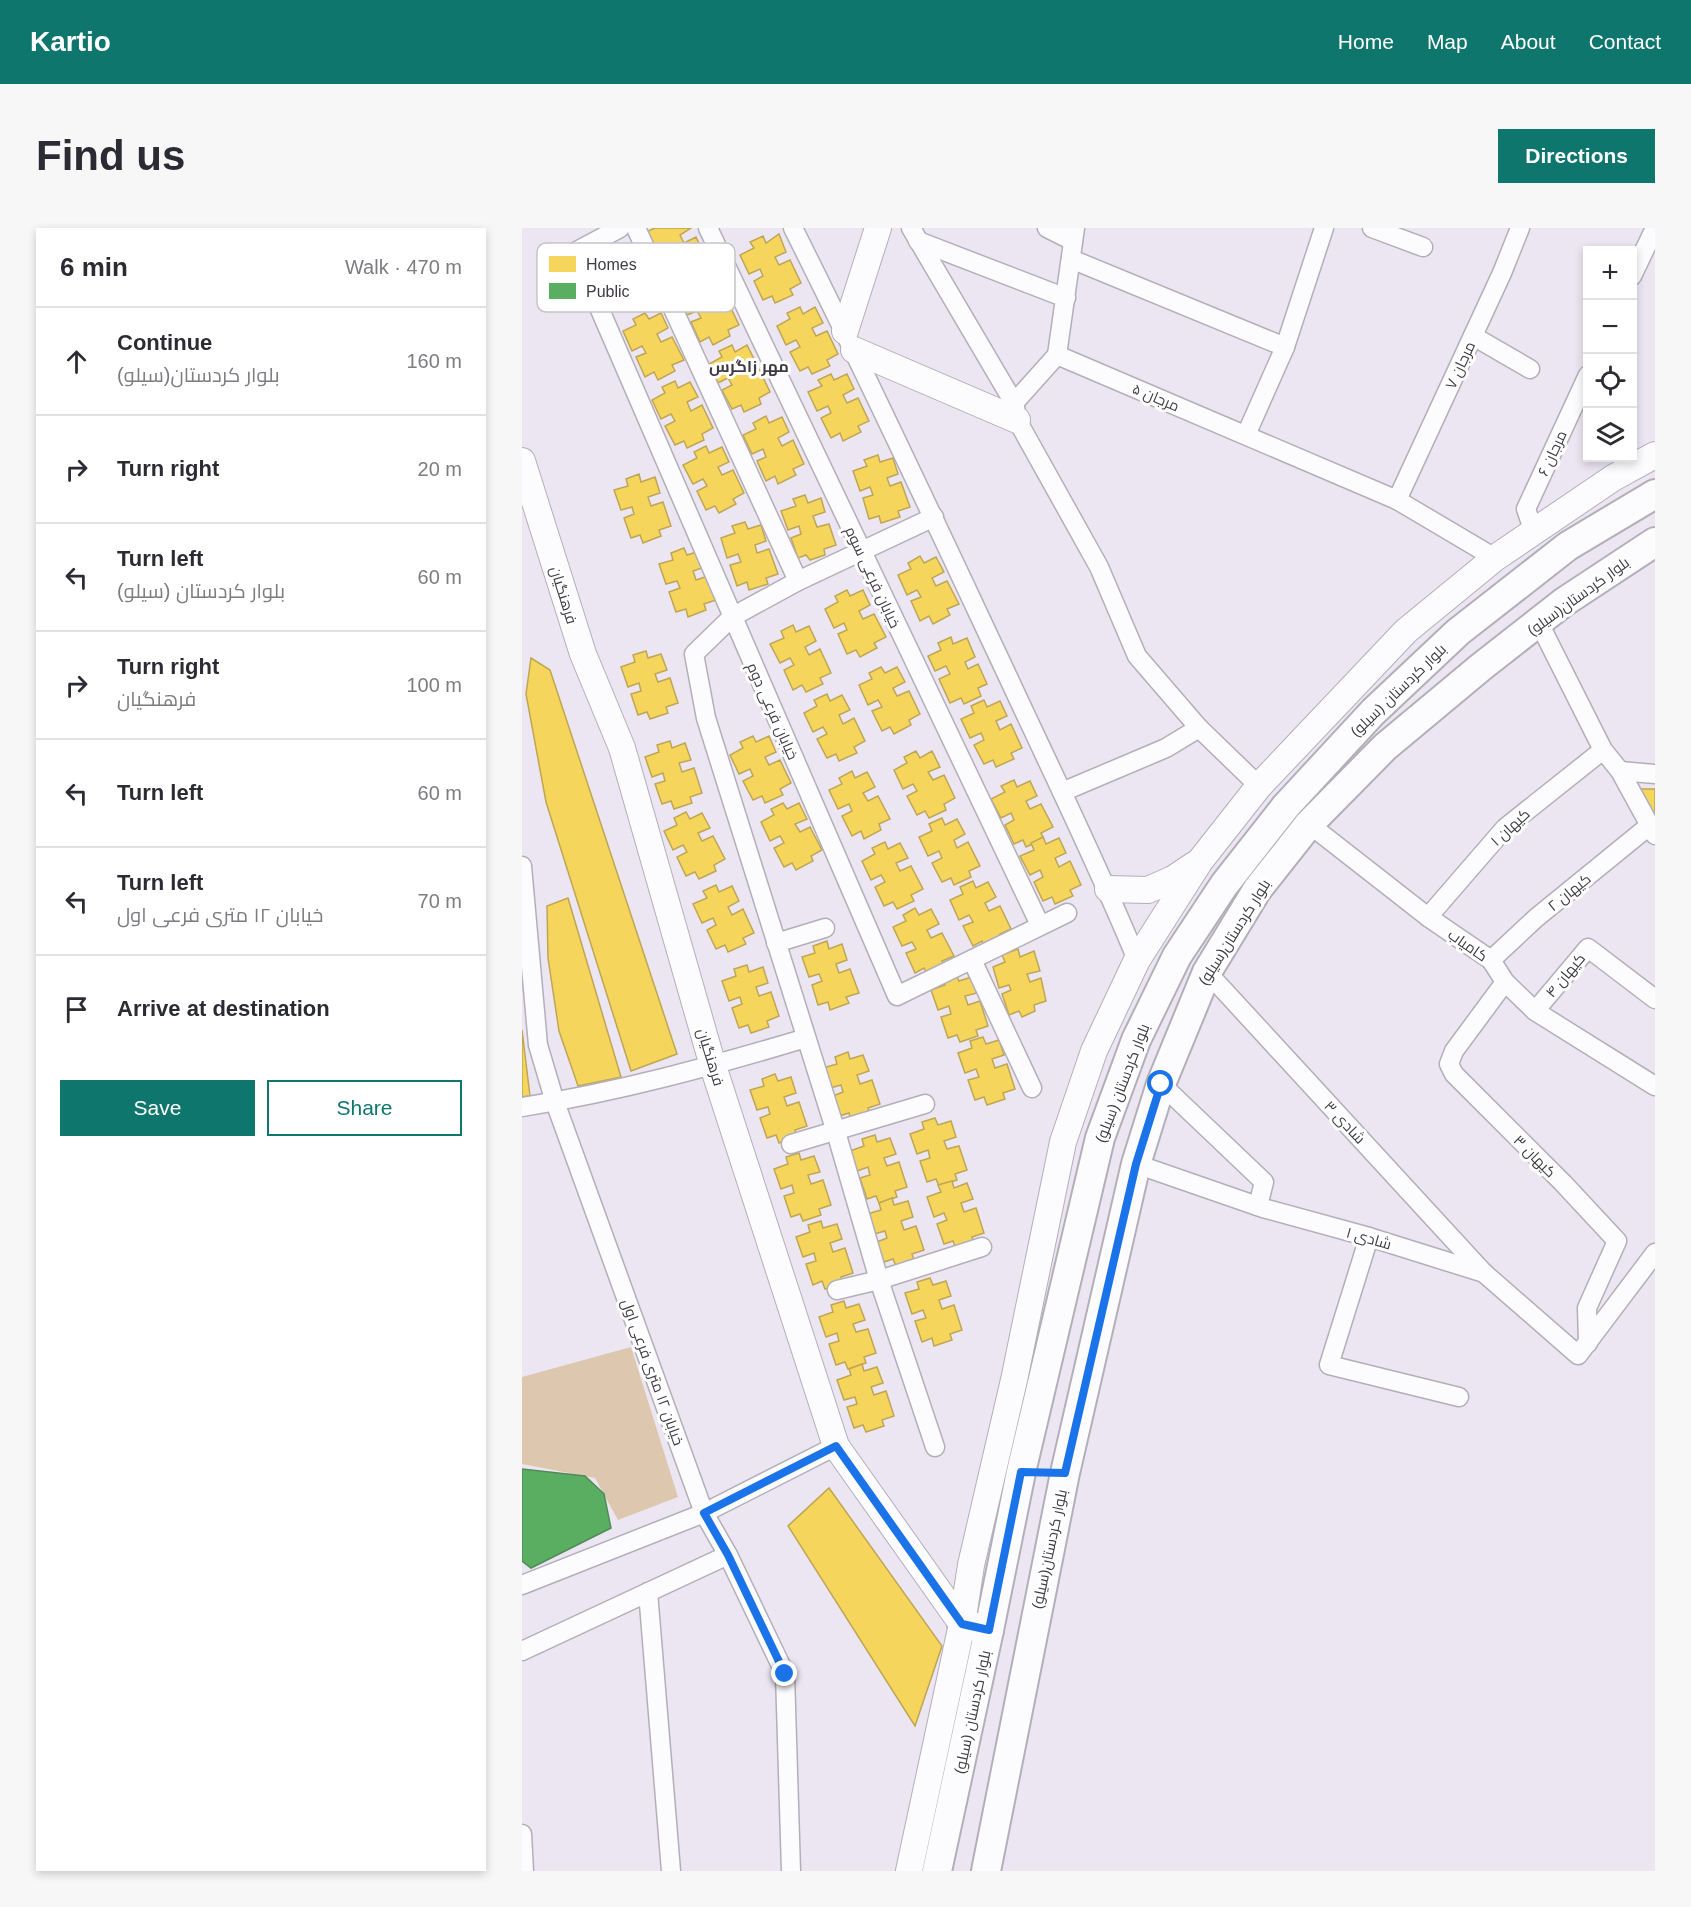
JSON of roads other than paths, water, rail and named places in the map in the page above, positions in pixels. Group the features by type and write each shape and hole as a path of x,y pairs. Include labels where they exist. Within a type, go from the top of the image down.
{"main road":[{"name":"بلوار کردستان (سیلو)","path":"937,1871 1021,1472 1100,1138 1136,1040 1177,956 1224,885 1286,806 1373,712 1458,632 1568,546 1655,494"},
{"name":"بلوار کردستان(سیلو)","path":"986,1871 1041,1586 1136,1164 1161,1084 1206,972 1257,891 1309,824 1385,747 1564,602 1655,542"},
{"path":"1021,1472 1065,1473"},
{"path":"962,1624 989,1630"}],"street":[{"name":"خیابان فرعی دوم","path":"592,243 620,228"},
{"path":"636,228 643,243"},
{"name":"خیابان فرعی سوم","path":"708,228 715,243"},
{"path":"793,228 850,340 934,518 1108,889 1137,960"},
{"path":"850,340 878,228"},
{"path":"1016,411 1057,354 1074,234 1047,228"},
{"path":"1246,435 1285,347 1324,228"},
{"path":"1371,228 1423,247"},
{"name":"مرجان ۷","path":"1397,500 1520,228"},
{"path":"1637,265 1654,228"},
{"path":"914,235 1066,298"},
{"path":"914,235 1016,411 1099,567 1137,656 1199,728 1258,786"},
{"path":"1071,259 1285,347"},
{"name":"خیابان فرعی سوم","path":"735,285 1040,925"},
{"name":"خیابان فرعی دوم","path":"601,312 897,996 1067,913"},
{"path":"675,312 798,581"},
{"path":"1473,336 1530,369"},
{"path":"850,340 1016,411"},
{"name":"مرجان ۵","path":"1057,354 1397,500 1495,558"},
{"name":"مرجان ۶","path":"1534,532 1526,509 1583,384"},
{"path":"909,1871 962,1624 971,1565 1009,1402 1064,1142 1094,1051 1137,960 1200,861 1258,786 1406,632 1495,558 1613,478 1655,454"},
{"name":"فرهنگیان","path":"522,461 583,654 622,748 713,1066 836,1446 962,1624"},
{"path":"934,518 798,581 732,617 694,654 706,718 836,1132 879,1280 935,1447"},
{"path":"1539,623 1603,750 1620,771 1652,831"},
{"path":"1062,792 1166,748 1199,728"},
{"name":"کیهان ۱","path":"1428,917 1505,828 1603,750"},
{"path":"1620,771 1655,774"},
{"name":"کامیاب","path":"1309,824 1428,917 1491,960 1505,982 1535,1011 1655,1086"},
{"name":"کیهان ۲","path":"1491,960 1536,918 1652,831"},
{"path":"1108,889 1148,890 1173,879 1200,861"},
{"name":"خیابان ۱۲ متری فرعی اول","path":"522,866 538,1045 555,1102 704,1513 728,1555 785,1674 791,1871"},
{"path":"776,944 825,928"},
{"name":"کیهان ۴","path":"1535,1011 1588,948 1655,999"},
{"path":"972,960 1032,1088"},
{"name":"شادی ۳","path":"1206,972 1484,1273"},
{"name":"کیهان ۳","path":"1505,982 1454,1051 1449,1064 1454,1074 1617,1241 1587,1308 1583,1349"},
{"path":"522,1107 555,1102 713,1066 806,1038"},
{"path":"1161,1084 1264,1182 1258,1206"},
{"path":"791,1144 925,1104"},
{"name":"شادی ۱","path":"1136,1164 1258,1206 1484,1273 1583,1349"},
{"path":"1369,1238 1329,1365 1459,1396"},
{"path":"837,1290 879,1280 982,1247"},
{"path":"1583,1349 1655,1253"},
{"path":"522,1585 704,1513 836,1446"},
{"path":"522,1651 728,1555"},
{"path":"648,1592 671,1871"},
{"path":"522,1834 524,1871"}],"district":[{"name":"مهر زاگرس","path":"749,366"}]}
